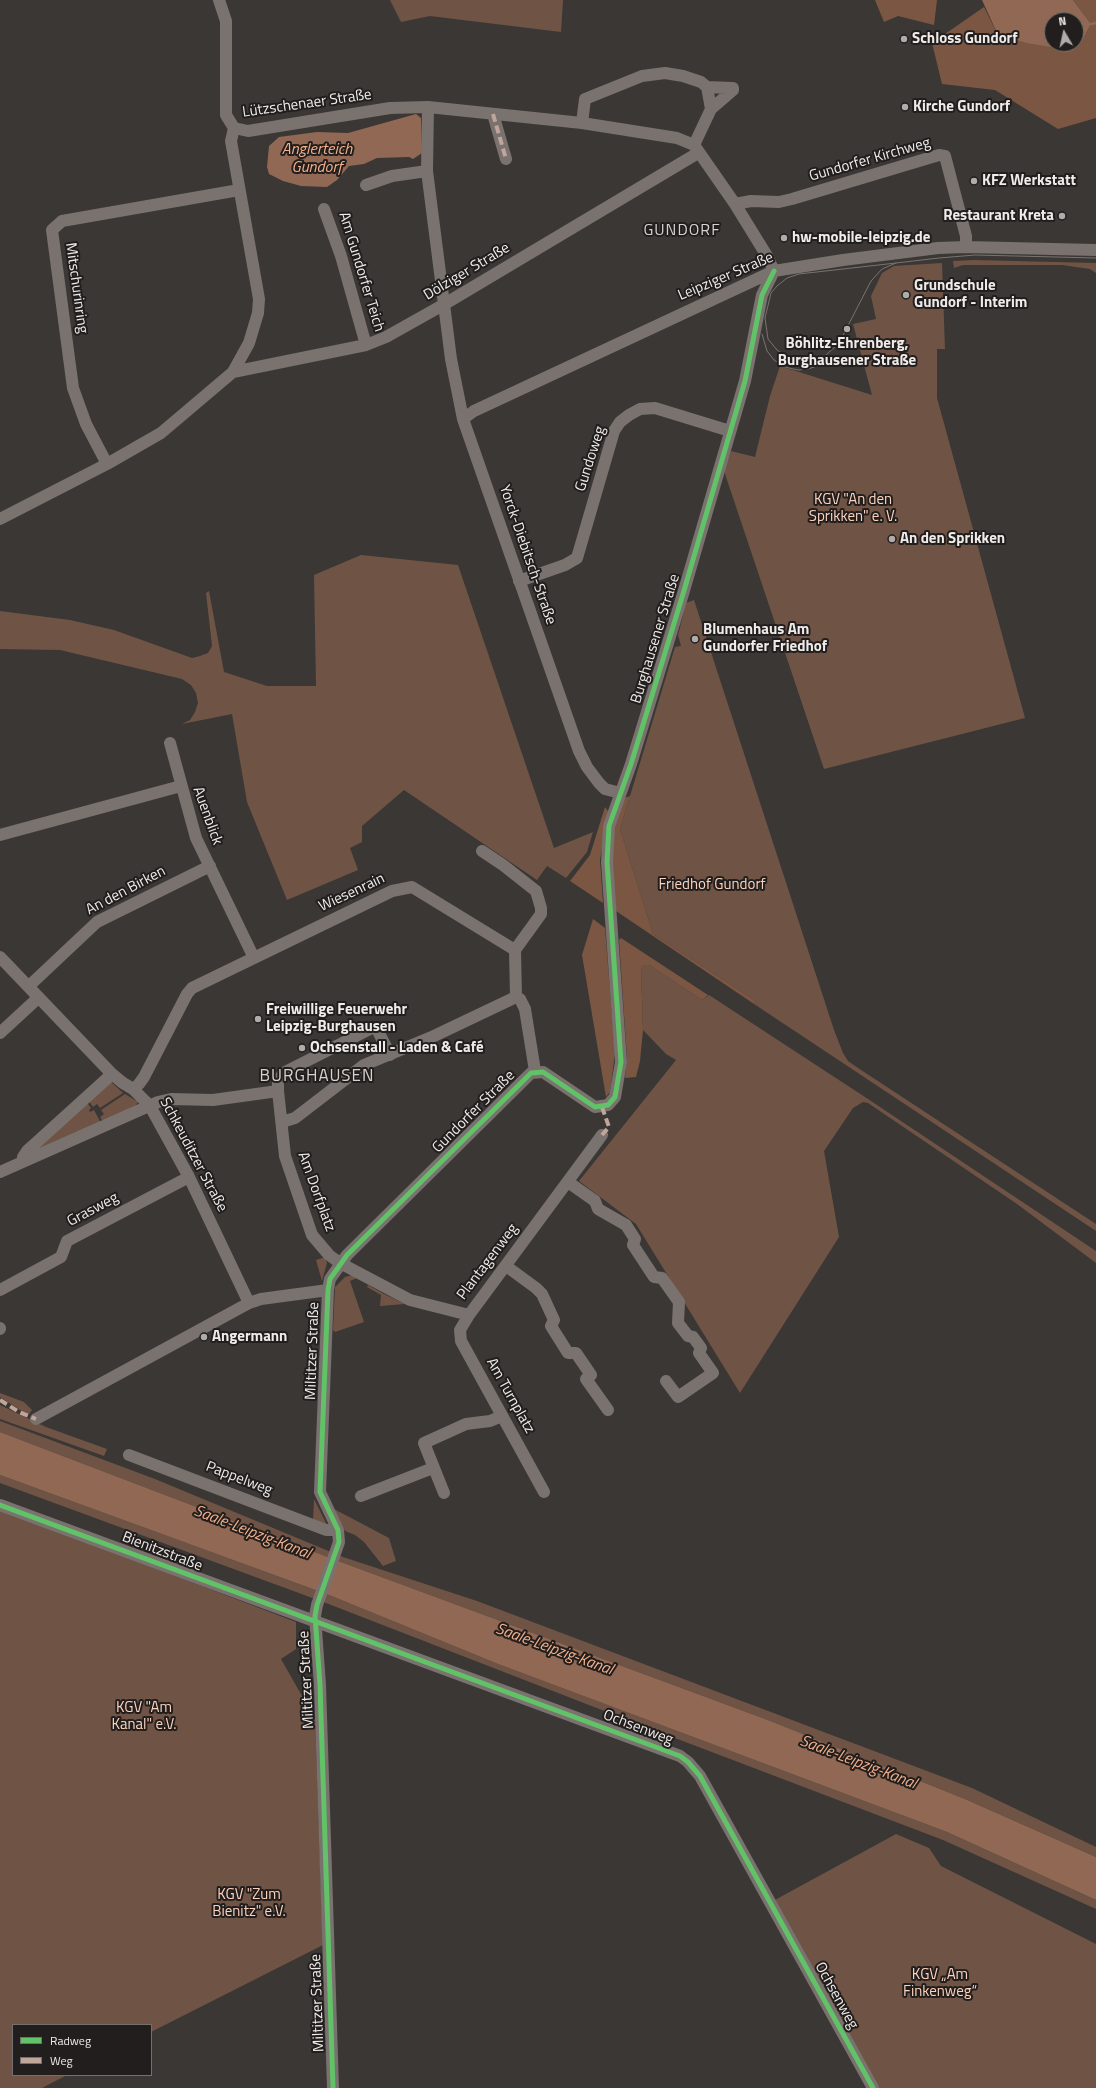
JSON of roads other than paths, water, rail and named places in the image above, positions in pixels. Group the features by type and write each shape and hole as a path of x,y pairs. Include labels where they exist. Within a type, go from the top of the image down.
{"street":[{"name":"Lützschenaer Straße","path":"219,0 226,21 224,105 226,115 234,128 248,131 390,108 428,107 582,123 677,138 696,149"},
{"path":"582,123 584,99 642,76 665,73 683,76 701,82 708,87 727,87 734,90 711,109"},
{"path":"708,87 711,109 696,149 735,204 767,256 774,271"},
{"path":"428,107 427,172 443,306"},
{"path":"493,114 506,159"},
{"path":"0,519 107,464 168,428 233,372 250,343 258,313 259,299 231,141 234,128"},
{"name":"Dölziger Straße","path":"233,372 366,345 386,337 443,306 696,149"},
{"name":"Gundorfer Kirchweg","path":"735,204 751,201 779,202 939,155 945,156 966,236 966,247"},
{"path":"366,185 392,176 427,172"},
{"name":"Mitschurinring","path":"107,464 86,424 73,388 52,230 62,221 239,190"},
{"name":"Am Gundorfer Teich","path":"324,208 341,256 366,345"},
{"name":"Leipziger Straße","path":"463,419 474,411 774,271 865,257 966,247 1096,250"},
{"name":"Burghausener Straße","path":"618,1019 610,912 607,840 609,826 631,764 745,381 761,301 774,271"},
{"name":"Yorck-Diebitsch-Straße","path":"443,306 451,359 463,419 579,751 587,767 599,784 605,789 620,793"},
{"name":"Gundoweg","path":"519,581 565,565 577,558 614,431 620,422 629,415 640,409 655,408 730,430"},
{"path":"170,743 181,786"},
{"name":"Auenblick","path":"0,835 181,786 196,838 254,958"},
{"path":"482,851 504,865 536,891 542,908 541,914 514,950 516,996 520,999 525,1009 534,1071"},
{"name":"An den Birken","path":"29,986 97,922 210,866"},
{"name":"Wiesenrain","path":"133,1089 144,1077 187,994 192,988 392,891 412,887 514,950"},
{"name":"Schkeuditzer Straße","path":"0,957 112,1074 133,1089 150,1106 189,1177 249,1303"},
{"path":"282,1122 295,1118 364,1065 434,1036 516,996"},
{"path":"0,1034 38,998"},
{"name":"Gundorfer Straße","path":"329,1284 340,1263 528,1075 534,1071 543,1072 589,1104 602,1107 608,1105 615,1096 619,1079 620,1062 618,1019"},
{"name":"Am Dorfplatz","path":"340,1263 329,1256 312,1235 285,1156 278,1080 285,1072 372,1028 377,1029 379,1032 390,1055"},
{"path":"24,1161 23,1157 27,1151 112,1074"},
{"path":"0,1172 150,1106 171,1099 213,1100 278,1091"},
{"name":"Plantagenweg","path":"340,1263 401,1296 469,1315 602,1135"},
{"name":"Grasweg","path":"0,1290 62,1257 68,1241 189,1177"},
{"path":"568,1182 594,1201 598,1209 626,1225 635,1239 633,1245 654,1276 662,1278 679,1302 678,1323 688,1336 693,1337 701,1348 699,1353 713,1373 678,1397 666,1381"},
{"path":"506,1266 542,1294 554,1320 551,1326 568,1353 576,1353 591,1375 586,1379 608,1410"},
{"path":"36,1418 249,1303 261,1298 329,1284"},
{"name":"Miltitzer Straße","path":"329,1284 320,1492 338,1530 339,1542 316,1605 315,1622 321,1693 333,2088"},
{"name":"Am Turnplatz","path":"469,1315 460,1330 461,1341 544,1492"},
{"path":"444,1493 424,1443 466,1424 490,1421 502,1416"},
{"name":"Pappelweg","path":"129,1455 326,1530 338,1530"},
{"path":"361,1496 433,1468"},
{"name":"Bienitzstraße","path":"0,1504 315,1622"},
{"name":"Ochsenweg","path":"315,1622 659,1748 688,1762 700,1776 873,2088"}],"water":[{"path":"982,0 1073,0 1082,12 1044,12 1044,46 998,35"},
{"path":"1084,15 1091,24 1084,37"},
{"name":"Anglerteich Gundorf","path":"416,114 421,118 422,153 413,159 409,157 377,158 364,164 349,166 337,180 327,187 301,186 283,181 269,174 267,167 269,146 279,137 317,132 348,133"},
{"name":"Saale-Leipzig-Kanal","path":"0,1432 341,1562 768,1720 965,1799 1096,1857 1096,1900 947,1832 498,1664 329,1595 0,1475"}],"waterway":[{"path":"1091,24 1096,23"}],"tram line":[{"path":"896,263 882,269 871,281 839,343 825,356 814,361 803,362 790,359 777,350 768,339 765,318 771,293 787,278 799,274 939,258 975,255 1096,258"},
{"path":"762,334 767,351 774,360 785,367 798,370 808,369 820,365 829,358"}],"place":[{"name":"Schloss Gundorf","path":"904,39"},
{"name":"Kirche Gundorf","path":"905,107"},
{"name":"KFZ Werkstatt","path":"974,181"},
{"name":"Restaurant Kreta","path":"1062,216"},
{"name":"hw-mobile-leipzig.de","path":"784,238"},
{"name":"Grundschule Gundorf - Interim","path":"906,295"},
{"name":"Böhlitz-Ehrenberg, Burghausener Straße","path":"847,329"},
{"name":"An den Sprikken","path":"892,539"},
{"name":"Blumenhaus Am Gundorfer Friedhof","path":"695,639"},
{"name":"Freiwillige Feuerwehr Leipzig-Burghausen","path":"258,1019"},
{"name":"Ochsenstall - Laden & Café","path":"302,1048"},
{"name":"Angermann","path":"204,1337"}],"district":[{"name":"GUNDORF","path":"682,231"},
{"name":"BURGHAUSEN","path":"317,1077"}],"park label":[{"name":"KGV \"An den Sprikken\" e. V.","path":"853,508"},
{"name":"Friedhof Gundorf","path":"712,885"},
{"name":"KGV \"Am Kanal\" e.V.","path":"144,1716"},
{"name":"KGV \"Zum Bienitz\" e.V.","path":"249,1904"},
{"name":"KGV „Am Finkenweg“","path":"940,1984"}]}
